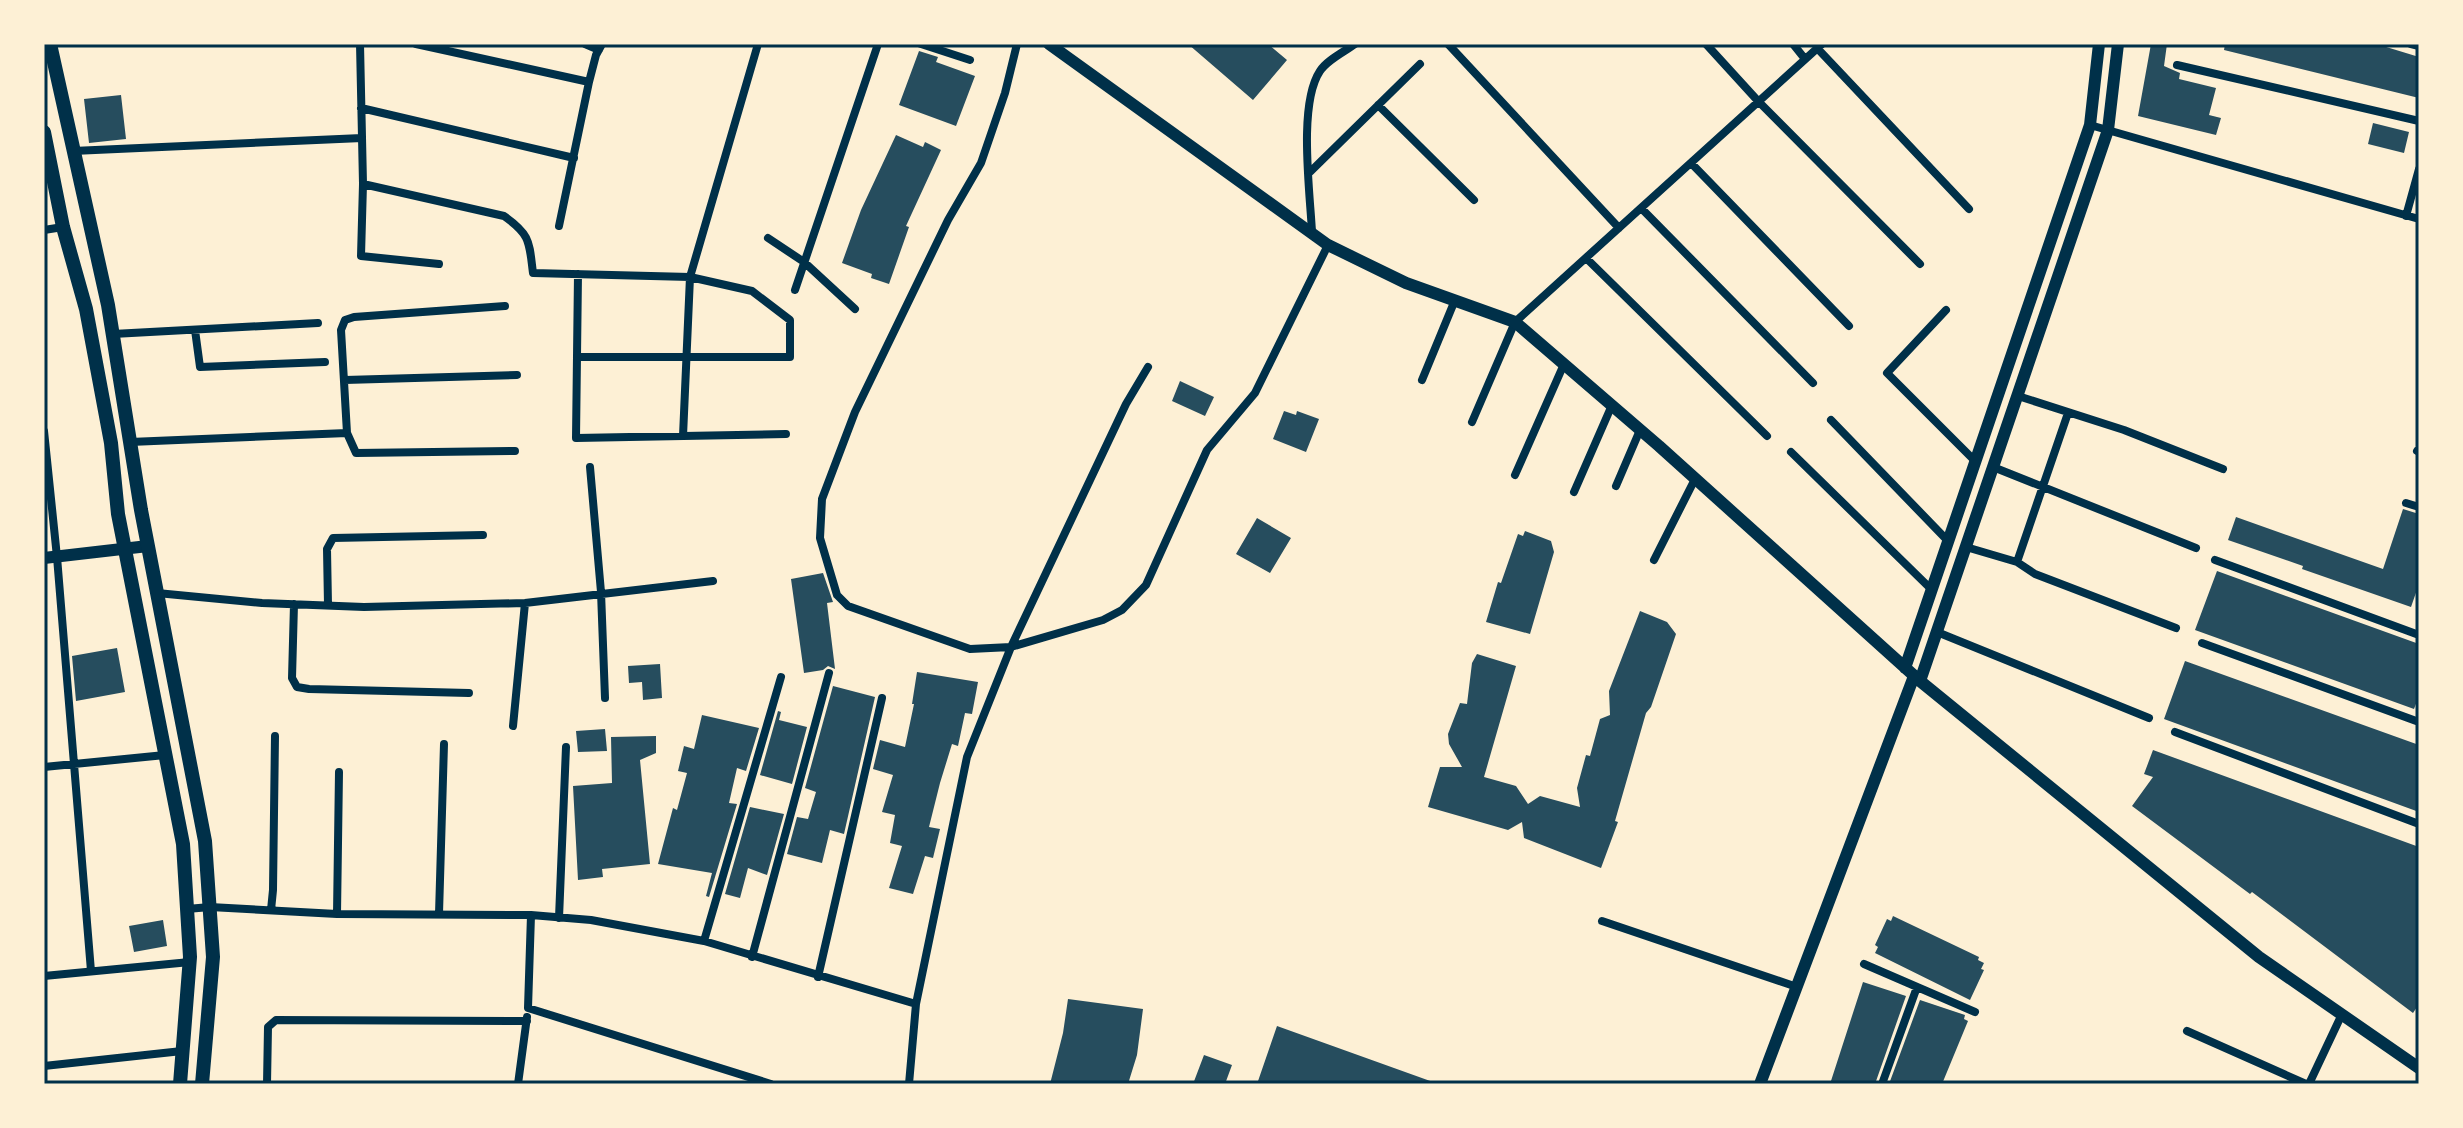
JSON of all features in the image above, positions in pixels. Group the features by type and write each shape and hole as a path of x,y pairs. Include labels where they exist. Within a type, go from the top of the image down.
{"main road":[{"path":"50,44 113,334 148,546 205,841 213,957 202,1084"},
{"path":"44,132 63,227 86,309 111,443 118,514 183,844 190,962 180,1084"}],"street":[{"path":"360,44 361,256 439,264"},
{"path":"416,44 589,82"},
{"path":"559,226 589,82 600,47 585,44"},
{"path":"683,436 690,277 758,44"},
{"path":"795,290 878,44"},
{"path":"921,44 970,60"},
{"path":"1017,44 1005,93 981,163 948,220 855,412 822,499 820,538 837,595 848,606 970,649 1011,647 1103,620 1122,610 1146,585 1207,450 1255,393 1328,245"},
{"path":"1049,44 1328,245 1406,283 1515,322 1913,675 2259,957 2419,1068"},
{"path":"1312,232 1307,111 1311,89 1321,68 1355,44"},
{"path":"1448,44 1619,228"},
{"path":"1706,44 1758,101 1920,264"},
{"path":"1793,44 1805,59"},
{"path":"1760,1084 1913,675 1931,589 2090,125 2099,44"},
{"path":"1913,675 1937,632 2108,130 2118,44"},
{"path":"2411,44 2419,46"},
{"path":"1472,422 1515,322 1819,46 1969,209"},
{"path":"1310,172 1420,64"},
{"path":"2177,65 2419,121"},
{"path":"1378,105 1474,200"},
{"path":"361,108 574,158"},
{"path":"2090,125 2419,219"},
{"path":"73,151 362,138"},
{"path":"1691,163 1849,326"},
{"path":"2406,216 2419,169"},
{"path":"363,184 504,216 518,226 528,239 533,273 690,277 752,291 790,320 790,357 577,357"},
{"path":"1641,208 1813,383"},
{"path":"44,230 63,227"},
{"path":"768,238 804,262 855,309"},
{"path":"1586,258 1767,436"},
{"path":"578,274 576,438 786,434"},
{"path":"1422,380 1455,300"},
{"path":"505,306 345,320 341,330 347,433 356,453 515,451"},
{"path":"1946,310 1887,373 1974,460"},
{"path":"113,334 318,323"},
{"path":"195,330 200,367 325,362"},
{"path":"1515,475 1564,364"},
{"path":"909,1084 916,1004 967,757 1011,647 1126,404 1148,367"},
{"path":"345,380 517,375"},
{"path":"2018,396 2124,430 2223,469"},
{"path":"1574,492 1612,405"},
{"path":"2017,562 2068,413"},
{"path":"1831,420 1947,540"},
{"path":"1616,486 1640,430"},
{"path":"44,431 50,557 75,764 91,971"},
{"path":"130,442 347,433"},
{"path":"1791,452 1931,589"},
{"path":"590,467 601,592 605,698"},
{"path":"1993,467 2196,548"},
{"path":"1654,560 1695,479"},
{"path":"2406,503 2419,507"},
{"path":"328,605 327,549 337,536 483,535"},
{"path":"50,557 148,546"},
{"path":"1966,547 2017,562 2035,574 2176,628"},
{"path":"2215,560 2419,635"},
{"path":"157,593 364,607 525,603 713,581"},
{"path":"513,726 525,603"},
{"path":"294,604 292,678 297,687 469,693"},
{"path":"1937,632 2149,718"},
{"path":"2202,643 2419,722"},
{"path":"752,957 829,673"},
{"path":"704,941 781,677"},
{"path":"818,977 882,698"},
{"path":"2175,732 2419,824"},
{"path":"271,910 275,736"},
{"path":"439,914 444,744"},
{"path":"559,918 566,747"},
{"path":"44,767 165,755"},
{"path":"337,914 339,772"},
{"path":"187,909 210,907 337,914 531,915 591,920 704,941 916,1004"},
{"path":"518,1084 528,1008 531,915"},
{"path":"1602,921 1797,987"},
{"path":"44,976 190,962"},
{"path":"1864,964 1975,1012"},
{"path":"1882,1084 1917,987"},
{"path":"528,1008 771,1084"},
{"path":"2187,1031 2308,1084 2342,1014"},
{"path":"267,1084 268,1027 276,1020 527,1021"},
{"path":"44,1066 182,1051"}],"building":[{"path":"1188,44 1268,44 1287,60 1253,100"},
{"path":"2151,44 2167,44 2164,66 2180,73 2179,79 2216,88 2209,115 2221,118 2216,135 2138,116"},
{"path":"2225,44 2383,46 2419,57 2419,98 2224,50"},
{"path":"919,51 938,57 936,62 975,76 956,126 899,105"},
{"path":"121,95 126,139 89,143 84,99"},
{"path":"2373,123 2409,132 2404,153 2368,144"},
{"path":"896,135 923,147 925,142 941,150 906,226 909,227 889,284 842,263 861,210"},
{"path":"1180,381 1214,397 1205,416 1172,401"},
{"path":"1284,411 1296,415 1297,411 1319,419 1306,452 1273,439"},
{"path":"2403,509 2419,514 2419,584 2411,607 2228,540 2236,517 2383,569"},
{"path":"1257,518 1291,538 1270,573 1236,554"},
{"path":"1525,531 1551,541 1554,552 1530,634 1486,622 1518,534 1523,536"},
{"path":"2217,571 2419,644 2419,696 2414,709 2195,630"},
{"path":"823,573 833,602 827,603 835,669 828,666 823,670 804,673 791,579"},
{"path":"1640,611 1667,622 1676,634 1651,707 1646,713 1615,821 1618,822 1601,868 1524,838 1522,822 1508,830 1428,807 1440,767 1462,767 1449,744 1448,734 1460,703 1467,704 1472,663 1477,654 1516,666 1484,777 1516,786 1528,804 1540,796 1580,807 1577,788 1586,755 1590,756 1600,719 1610,715 1609,691"},
{"path":"117,648 125,692 76,701 72,656"},
{"path":"2185,661 2419,745 2419,812 2164,719"},
{"path":"660,664 662,698 643,700 642,682 629,683 628,666"},
{"path":"917,672 978,682 972,714 965,713 958,746 952,744 940,783 929,827 940,829 933,858 925,856 913,894 889,888 902,846 890,843 895,815 882,812 893,775 873,769 880,740 905,747"},
{"path":"833,686 875,697 844,834 830,830 822,863 787,854 797,817 808,819 816,792 805,788"},
{"path":"778,711 781,712 779,720 807,727 792,784 760,775"},
{"path":"702,715 759,728 746,771 737,768 729,803 737,804 709,897 706,896 712,873 658,864 673,808 677,810 687,773 678,771 684,746 694,749"},
{"path":"605,729 607,751 578,752 576,731"},
{"path":"656,736 656,753 640,760 650,864 602,869 603,877 578,880 573,786 612,783 611,737"},
{"path":"2153,750 2419,847 2419,1004 2413,1013 2132,806 2153,777 2144,774"},
{"path":"750,807 784,814 767,875 748,868 740,898 725,894"},
{"path":"1893,916 1979,957 1978,960 1984,963 1981,969 1984,970 1970,1000 1875,953 1878,947 1875,945 1887,919 1891,921"},
{"path":"163,920 167,946 134,952 129,926"},
{"path":"1863,982 1906,996 1875,1084 1830,1084"},
{"path":"1068,999 1143,1009 1137,1055 1128,1084 1050,1084"},
{"path":"1920,1000 1965,1015 1964,1019 1968,1021 1942,1084 1889,1084"},
{"path":"1277,1026 1433,1082 1257,1084"},
{"path":"1204,1055 1232,1065 1225,1084 1193,1084"}]}
